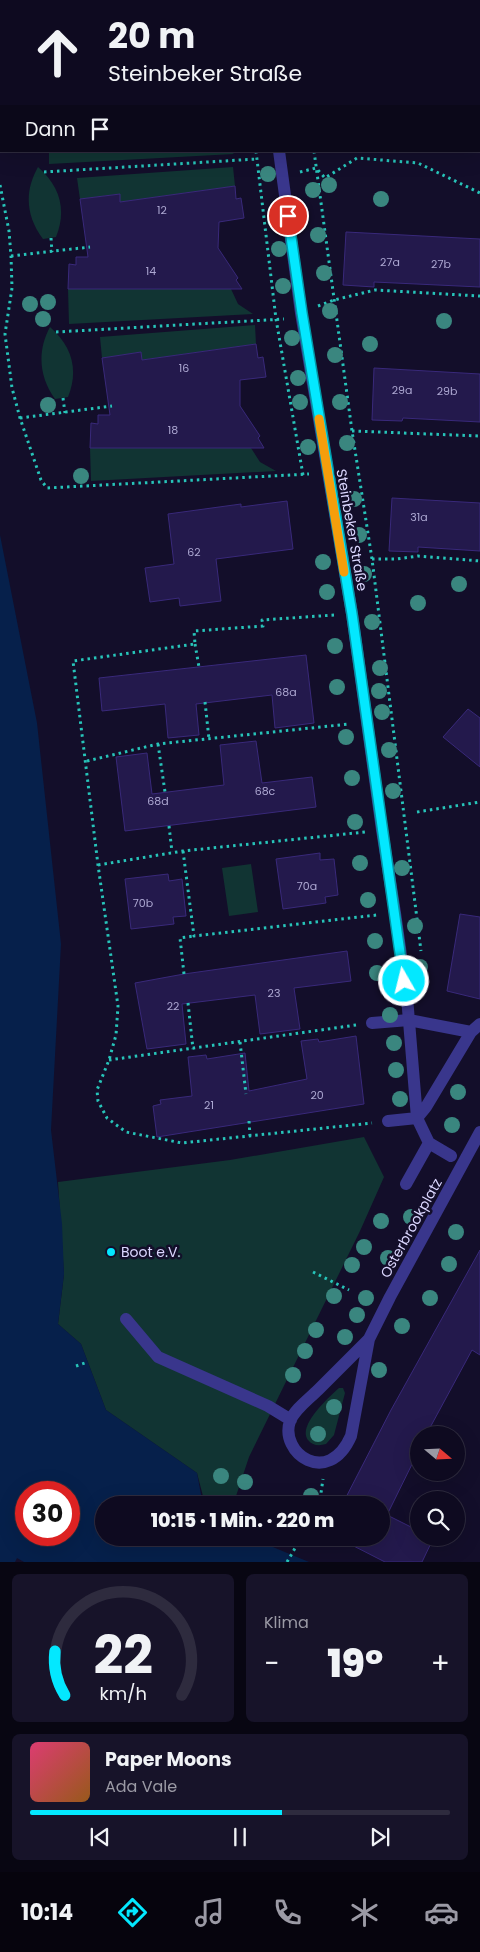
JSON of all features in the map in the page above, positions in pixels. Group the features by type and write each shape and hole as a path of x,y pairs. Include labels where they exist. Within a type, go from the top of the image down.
{"street":[{"name":"Steinbeker Straße","path":"280,153 302,316 352,614 382,830 396,913"},
{"path":"396,913 409,1020 417,1118 428,1143 451,1156"},
{"path":"372,1023 409,1020 476,1028 417,1118 388,1121"},
{"name":"Osterbrookplatz","path":"325,1463 338,1457 346,1448 352,1436 370,1339 390,1297 480,1132"},
{"path":"406,1184 428,1143"},
{"path":"126,1319 158,1357 268,1406 290,1420 290,1436 294,1448 301,1456 310,1461 325,1463"},
{"name":"Osterbrookplatz","path":"290,1420 370,1339"}],"path":[{"path":"0,99 0,146"},
{"path":"256,152 276,319 303,475"},
{"path":"314,152 352,431 372,559 422,958"},
{"path":"44,172 257,158 280,153"},
{"path":"316,168 325,178 357,158 418,163 480,193"},
{"path":"283,177 316,168"},
{"path":"0,185 9,231 11,256 12,288 5,334 12,388 41,480 47,488 303,475 327,471"},
{"path":"51,238 52,252"},
{"path":"11,256 90,247"},
{"path":"56,332 302,316 334,300 375,290 480,296"},
{"path":"63,398 65,413"},
{"path":"20,418 112,406"},
{"path":"352,431 480,436"},
{"path":"372,559 397,559 418,556 480,561"},
{"path":"199,666 194,631 264,626 262,620 352,614"},
{"path":"195,644 73,661 98,865 118,1006 116,1036 97,1090 98,1102 108,1118 126,1132 182,1143 388,1121"},
{"path":"205,702 209,739"},
{"path":"86,762 158,744 367,722"},
{"path":"158,744 165,792"},
{"path":"417,812 480,802"},
{"path":"169,826 172,852"},
{"path":"98,865 172,852 382,830"},
{"path":"183,851 194,936"},
{"path":"184,974 180,938 396,913"},
{"path":"188,1003 193,1049"},
{"path":"109,1060 372,1023"},
{"path":"240,1042 246,1094"},
{"path":"249,1121 250,1136"},
{"path":"313,1272 349,1290"},
{"path":"76,1366 88,1362"},
{"path":"320,1496 325,1463"},
{"path":"287,1562 296,1546"}],"green space":[{"path":"49,152 231,152 234,154 49,164"},
{"path":"38,167 52,182 59,199 61,217 56,237 43,239 30,213 30,186"},
{"path":"233,167 235,186 120,202 119,194 80,199 77,178"},
{"path":"68,289 231,289 238,304 253,314 69,324"},
{"path":"255,325 256,344 142,360 141,352 102,358 100,337"},
{"path":"50,327 64,342 71,359 73,377 68,397 55,399 43,373 43,345"},
{"path":"90,448 251,448 260,462 276,471 91,481"},
{"path":"251,864 258,912 229,916 222,868"},
{"path":"364,1137 384,1177 360,1231 249,1457 236,1496 203,1496 197,1473 106,1410 81,1344 58,1324 64,1274 58,1182 230,1160"},
{"path":"339,1388 343,1388 345,1393 334,1435 326,1444 314,1444 308,1440 306,1434 310,1420"}],"water":[{"path":"0,535 37,723 61,944 51,1130 62,1224 64,1274 58,1324 81,1344 106,1410 197,1473 201,1496 95,1496 95,1546 270,1546 309,1562 24,1562 17,1558 15,1562 0,1562"}],"building":[{"path":"235,186 236,199 241,198 244,218 219,222 218,248 238,278 236,280 242,289 68,289 69,264 76,265 76,257 88,257 80,199 120,194 120,202"},
{"path":"346,232 480,239 480,287 374,282 374,287 343,285"},
{"path":"256,344 258,358 263,357 266,377 240,380 240,406 260,436 258,438 264,448 90,448 91,423 98,424 98,415 110,415 102,358 141,352 142,360"},
{"path":"374,368 480,374 480,422 403,418 402,421 372,420"},
{"path":"392,498 480,503 480,551 418,547 418,552 389,551"},
{"path":"287,501 293,549 216,559 221,601 180,606 179,598 150,602 145,568 174,564 168,514 241,504 241,507"},
{"path":"306,655 314,723 275,728 272,695 196,704 199,735 168,738 165,704 102,711 99,678"},
{"path":"468,709 480,718 480,767 443,737"},
{"path":"256,741 262,783 312,777 316,807 125,831 116,757 147,753 152,794 224,785 220,745"},
{"path":"320,853 320,860 334,859 338,895 325,897 326,903 283,909 276,859"},
{"path":"168,874 169,881 182,879 186,916 173,917 174,924 131,929 125,879"},
{"path":"460,914 480,917 480,999 447,991"},
{"path":"347,951 351,981 294,988 300,1029 260,1034 255,995 182,1004 186,1044 147,1049 135,983 184,974"},
{"path":"356,1036 364,1104 157,1137 153,1106 161,1104 160,1100 192,1096 188,1057 206,1055 207,1059 245,1053 249,1091 307,1079 301,1041 318,1039 319,1042"},
{"path":"480,1250 480,1355 472,1350 431,1426 410,1426 410,1468 390,1509 390,1496 347,1496 391,1410"},
{"path":"390,1516 410,1526 410,1546 430,1546 422,1562 385,1562 354,1546 390,1546"}],"slow traffic":[{"path":"319,419 344,572"}],"place":[{"name":"Boot e.V.","path":"111,1252"}],"route":[{"path":"288,216 327,471 352,614 382,830 396,913 404,981"}]}
